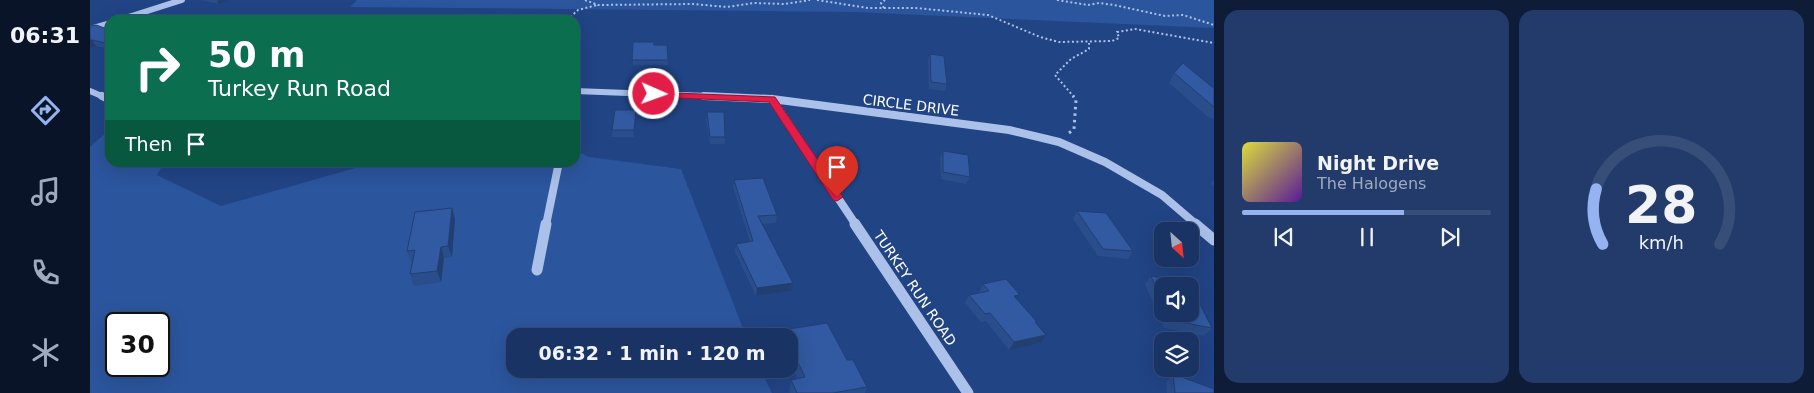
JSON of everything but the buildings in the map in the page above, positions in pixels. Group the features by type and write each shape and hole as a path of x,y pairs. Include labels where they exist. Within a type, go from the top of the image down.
{"street":[{"path":"135,15 182,0"},
{"path":"90,29 105,24"},
{"path":"90,91 105,98"},
{"name":"CIRCLE DRIVE","path":"580,91 772,99 1009,130 1059,142 1104,162 1162,195 1214,240"},
{"name":"TURKEY RUN ROAD","path":"772,99 968,393"},
{"path":"537,270 558,167"}],"path":[{"path":"585,0 598,5"},
{"path":"572,15 578,10 598,5 693,4 727,7 754,4 785,4 810,0"},
{"path":"817,0 884,9 916,8 988,15 1040,37 1059,42 1088,43 1112,41 1119,38 1117,32 1135,29 1214,43"},
{"path":"876,0 881,3 884,9"},
{"path":"881,3 885,0"},
{"path":"1057,0 1088,5 1100,3 1114,5 1165,16 1183,15 1214,25"},
{"path":"1059,142 1074,128 1077,109 1076,100 1056,75 1070,59 1089,49 1088,43"}],"shaded area":[{"path":"357,0 1214,0 1214,28 853,12 350,7"},
{"path":"105,134 105,167 162,167 157,175 221,206 359,167 580,167 580,152 589,157 681,169 743,328 506,328 506,378 764,378 772,393 90,393 90,147"}],"route":[{"path":"654,94 772,99 837,197"}]}
